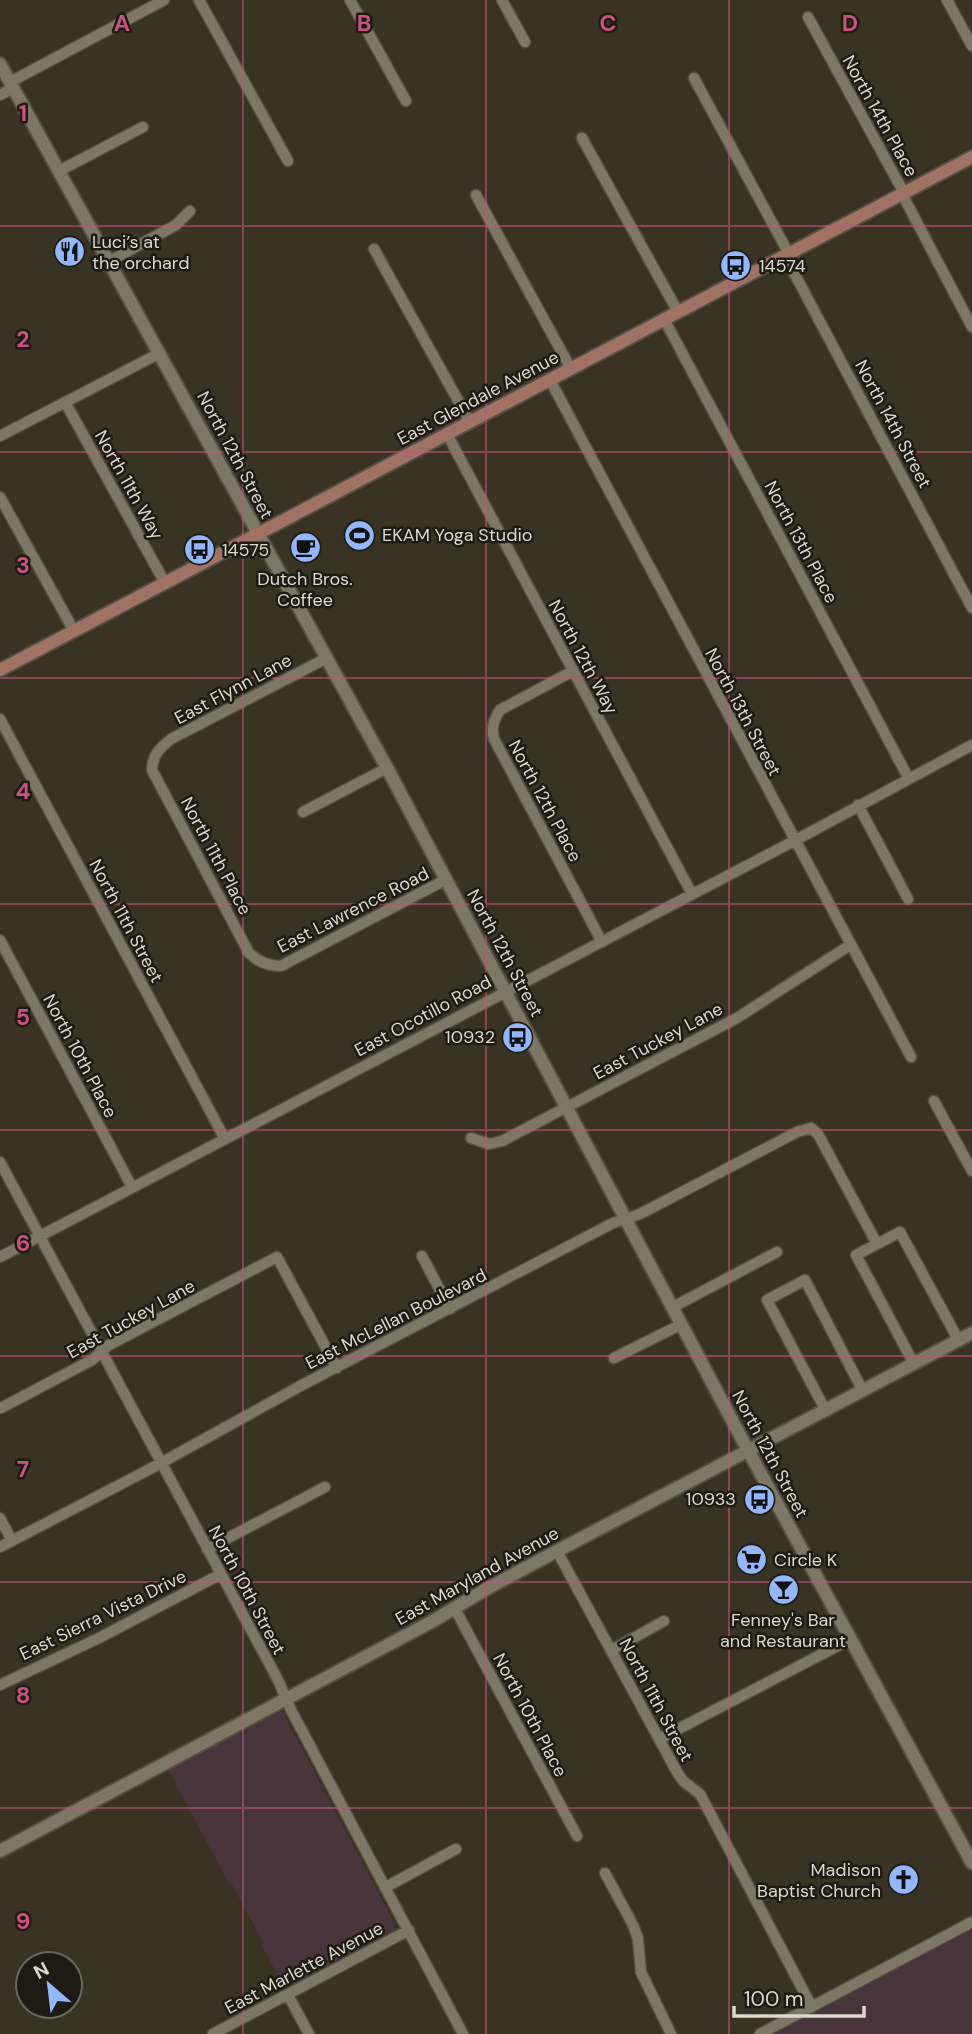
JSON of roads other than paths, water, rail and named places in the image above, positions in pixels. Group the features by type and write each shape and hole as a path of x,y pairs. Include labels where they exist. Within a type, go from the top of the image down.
{"main road":[{"name":"East Glendale Avenue","path":"0,670 972,157"}],"street":[{"path":"0,95 12,85 163,0"},
{"path":"199,0 288,160"},
{"path":"350,0 406,101"},
{"path":"502,0 525,42"},
{"path":"947,0 972,46"},
{"name":"North 14th Place","path":"808,17 972,327"},
{"name":"North 12th Street","path":"0,64 447,879 748,1451 972,1863"},
{"name":"North 14th Street","path":"694,78 972,608"},
{"path":"59,171 143,127"},
{"path":"582,138 678,312"},
{"path":"476,195 571,369"},
{"path":"110,261 176,225 190,211"},
{"path":"374,249 470,422"},
{"name":"North 13th Place","path":"664,319 909,779"},
{"path":"0,436 160,353"},
{"name":"North 13th Street","path":"550,380 911,1057"},
{"name":"North 11th Way","path":"65,402 165,583"},
{"name":"North 12th Way","path":"447,434 692,894"},
{"path":"0,497 74,631"},
{"name":"East Flynn Lane","path":"158,750 171,739 326,659"},
{"name":"North 12th Place","path":"573,671 500,710 492,731 602,942"},
{"name":"North 11th Street","path":"0,719 225,1139"},
{"name":"East Ocotillo Road","path":"0,1257 972,745"},
{"name":"North 11th Place","path":"158,750 152,758 152,770 249,953 255,959 272,966"},
{"path":"303,813 387,768"},
{"path":"858,805 908,899"},
{"name":"East Lawrence Road","path":"272,966 281,966 447,879"},
{"name":"North 10th Place","path":"0,940 132,1187"},
{"name":"East Tuckey Lane","path":"471,1138 489,1144 502,1141 737,1018 850,945"},
{"path":"934,1101 972,1171"},
{"name":"East McLellan Boulevard","path":"0,1547 613,1223 640,1214 797,1132 811,1128 818,1134 877,1244"},
{"name":"North 10th Street","path":"0,1162 463,2034"},
{"path":"914,1364 856,1255 900,1232 959,1340"},
{"path":"673,1307 777,1252"},
{"path":"422,1256 450,1309"},
{"name":"East Tuckey Lane","path":"1,1408 102,1352 109,1345 276,1257 337,1368"},
{"path":"826,1411 767,1300 805,1280 863,1391"},
{"path":"614,1358 682,1324"},
{"name":"East Maryland Avenue","path":"0,1851 455,1609 557,1551 972,1333"},
{"path":"207,1549 325,1487"},
{"path":"0,1518 12,1541"},
{"name":"North 11th Street","path":"557,1551 683,1781 700,1794 812,2007"},
{"name":"East Sierra Vista Drive","path":"0,1685 99,1638 221,1574"},
{"name":"North 10th Place","path":"455,1609 577,1836"},
{"path":"612,1650 664,1622"},
{"path":"659,1739 851,1639"},
{"path":"386,1887 456,1849"},
{"path":"605,1872 633,1924 638,1939 641,1972 671,2034"},
{"path":"760,2034 972,1922"},
{"name":"East Marlette Avenue","path":"213,2034 408,1930"},
{"path":"288,1995 309,2034"}],"place":[{"name":"Luci’s at the orchard","path":"69,252"},
{"name":"14574","path":"736,266"},
{"name":"EKAM Yoga Studio","path":"359,535"},
{"name":"Dutch Bros. Coffee","path":"305,548"},
{"name":"14575","path":"199,550"},
{"name":"10932","path":"518,1037"},
{"name":"10933","path":"759,1499"},
{"name":"Circle K","path":"751,1560"},
{"name":"Fenney's Bar and Restaurant","path":"783,1589"},
{"name":"Madison Baptist Church","path":"904,1880"}]}
